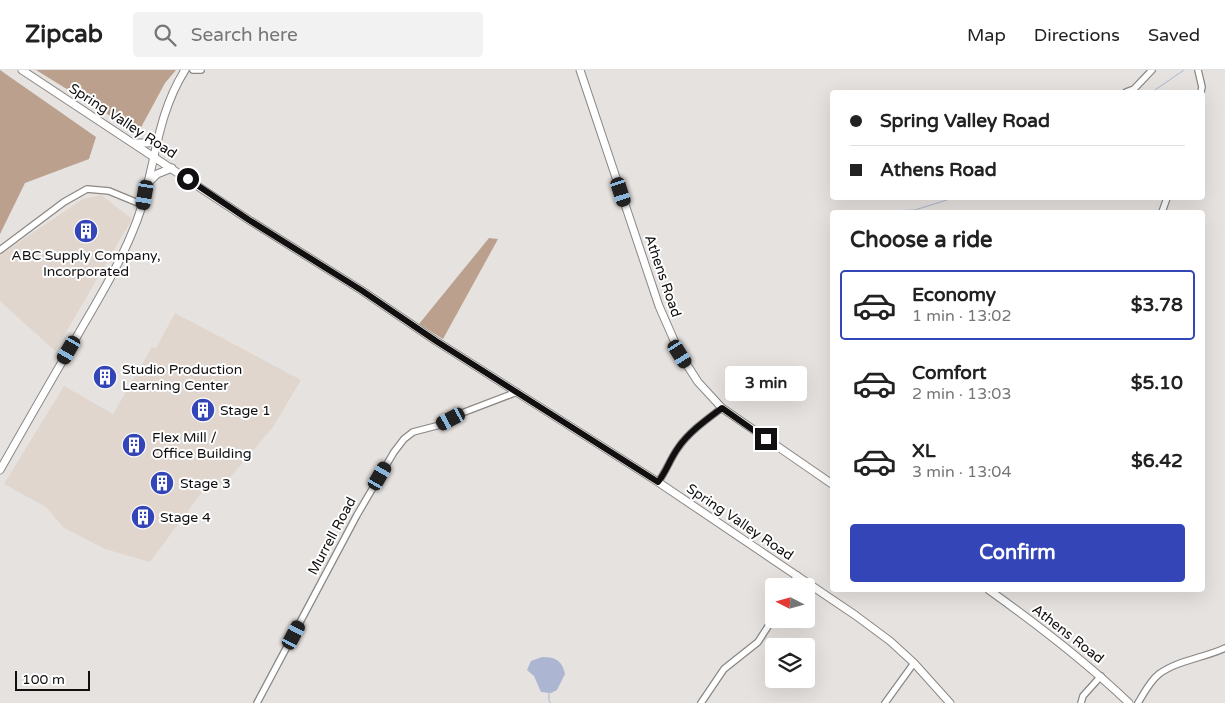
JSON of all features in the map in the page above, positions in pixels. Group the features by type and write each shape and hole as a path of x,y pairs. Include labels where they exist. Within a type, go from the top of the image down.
{"street":[{"name":"Spring Valley Road","path":"22,70 249,220 658,482 866,622 914,663 950,703"},
{"path":"0,470 98,299 134,229 143,205 157,138 165,112 176,85 185,70"},
{"path":"193,70 201,70"},
{"name":"Athens Road","path":"580,70 656,297 680,354 698,382 722,408 830,483"},
{"path":"1131,90 1152,70"},
{"path":"1198,70 1201,90"},
{"path":"134,143 148,143 157,138"},
{"path":"147,185 157,174 172,168"},
{"path":"0,250 64,202 87,189 109,192 143,205"},
{"name":"Murrell Road","path":"257,703 357,515 394,452 404,439 413,432 440,425 462,413 517,392"},
{"path":"658,482 664,476 678,448 685,439 722,408"},
{"name":"Athens Road","path":"992,592 1066,647 1101,676 1129,703"},
{"path":"701,703 724,669 758,642 767,628"},
{"path":"1138,703 1148,686 1158,675 1174,665 1225,648"},
{"path":"885,703 914,663"},
{"path":"1081,703 1083,696 1101,676"}],"shaded area":[{"path":"0,70 96,137 89,159 25,183 0,234"},
{"path":"36,70 176,70 165,83 138,133"},
{"path":"101,195 132,219 55,351 0,301 0,255 83,199"},
{"path":"489,238 498,239 443,339 419,324"},
{"path":"175,313 301,380 273,427 227,481 205,488 150,562 105,549 64,528 46,507 4,484 64,386 113,414 152,347 156,348"}],"water":[{"path":"542,657 560,662 565,674 557,690 551,693 541,692 534,676 527,670 531,661"}],"waterway":[{"path":"1155,90 1184,70"},
{"path":"915,210 947,200"},
{"path":"549,693 549,701 551,703"}],"place":[{"name":"ABC Supply Company, Incorporated","path":"86,231"},
{"name":"Studio Production Learning Center","path":"105,377"},
{"name":"Stage 1","path":"203,410"},
{"name":"Flex Mill / Office Building","path":"134,445"},
{"name":"Stage 3","path":"162,483"},
{"name":"Stage 4","path":"143,517"}],"route":[{"path":"188,179 249,220 361,290 436,341 658,482 664,476 672,457 685,439 722,408 766,439"}]}
